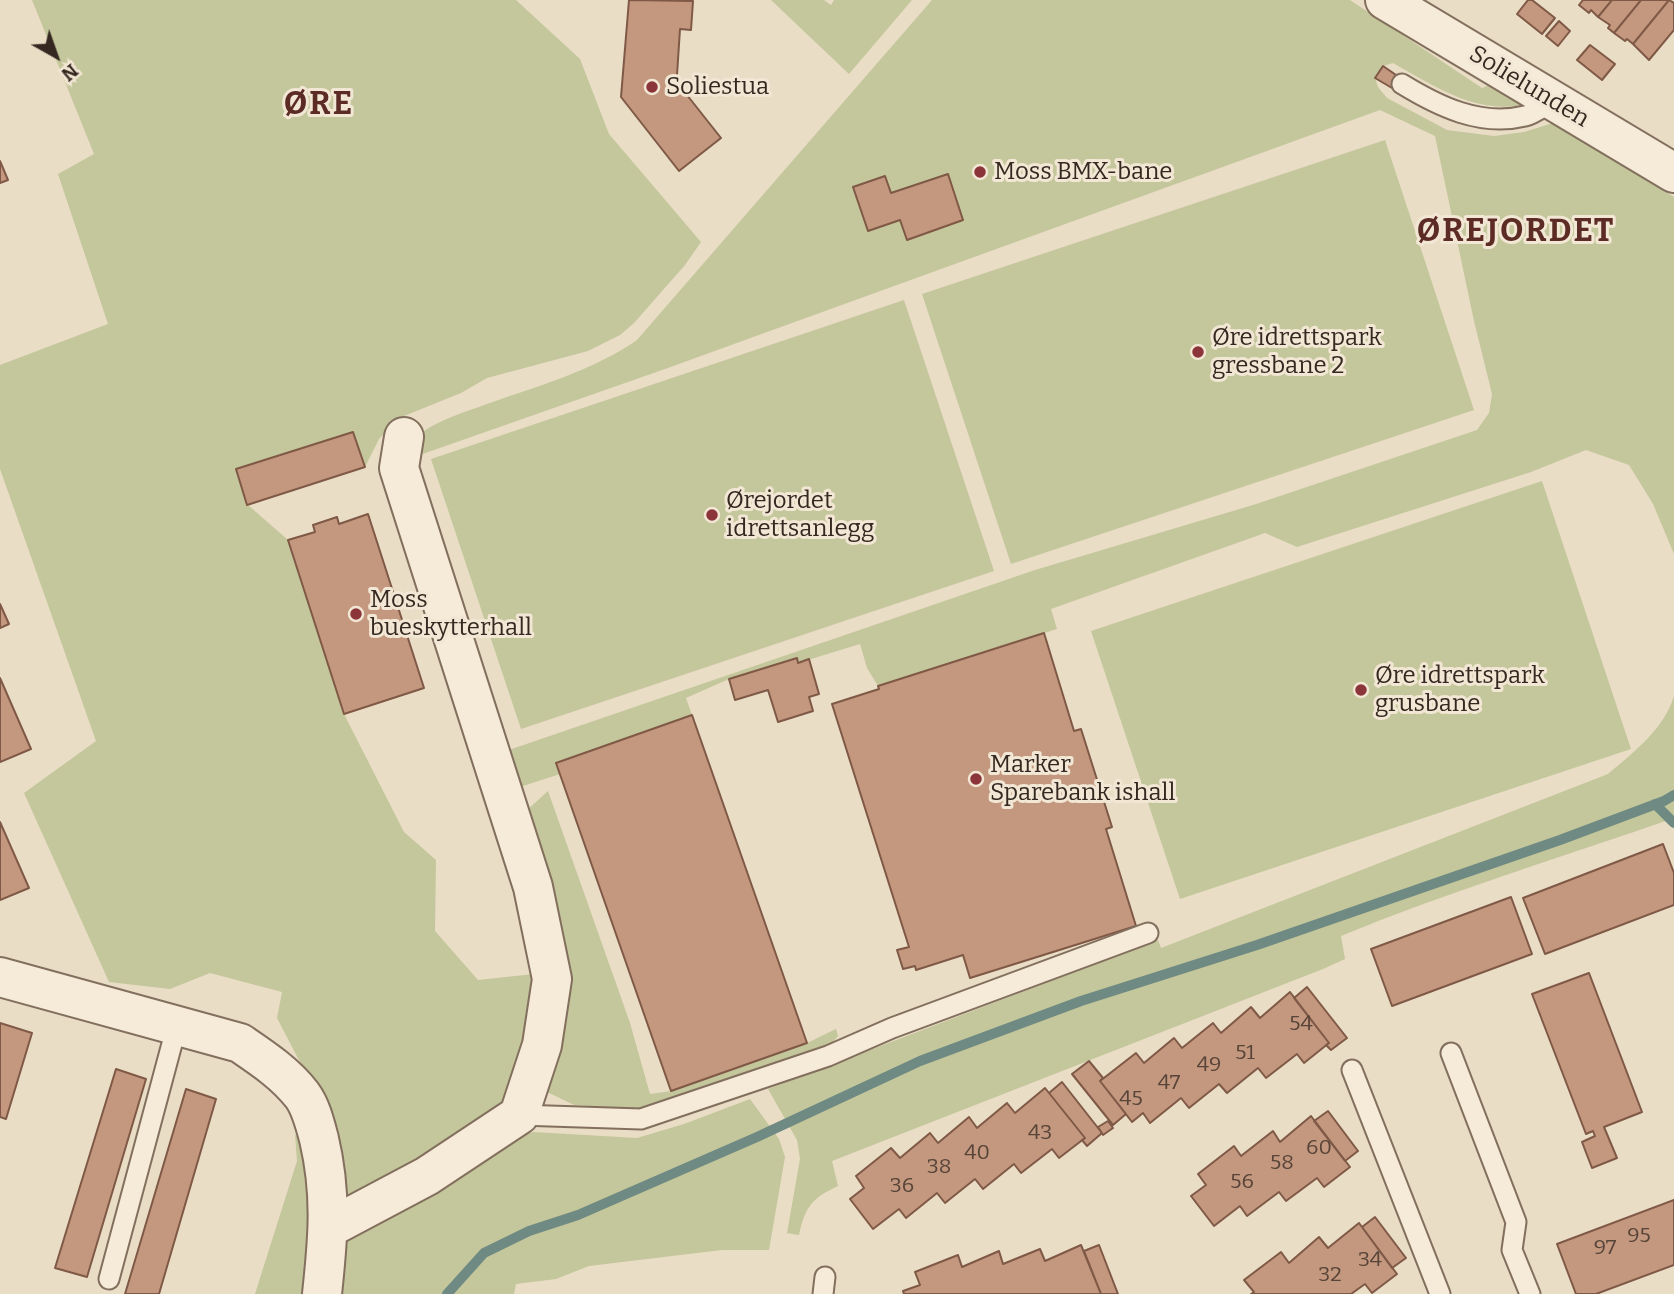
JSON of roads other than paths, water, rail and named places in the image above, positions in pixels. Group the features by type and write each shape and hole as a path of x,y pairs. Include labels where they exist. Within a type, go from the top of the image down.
{"street":[{"name":"Solielunden","path":"1385,0 1674,173"},
{"path":"329,1228 426,1176 519,1115 542,1045 552,979 533,887 398,468 404,438"},
{"path":"0,977 240,1043 273,1065 303,1096 315,1121 327,1172 329,1228 322,1294"}],"lane":[{"path":"1402,84 1437,105 1470,116 1501,119 1526,116 1553,101"},
{"path":"519,1115 641,1119 828,1056 890,1022 1148,933"},
{"path":"109,1279 177,1025"},
{"path":"1451,1052 1516,1222 1512,1250 1530,1294"},
{"path":"1352,1070 1440,1294"}],"waterway":[{"path":"447,1294 484,1253 529,1231 578,1215 757,1137 920,1061 1081,1001 1257,945 1560,840 1674,795"},
{"path":"1655,804 1674,823"}],"place":[{"name":"Soliestua","path":"652,87"},
{"name":"Moss BMX-bane","path":"980,172"},
{"name":"Øre idrettspark gressbane 2","path":"1198,352"},
{"name":"Ørejordet idrettsanlegg","path":"712,515"},
{"name":"Moss bueskytterhall","path":"356,614"},
{"name":"Øre idrettspark grusbane","path":"1361,690"},
{"name":"Marker Sparebank ishall","path":"976,779"}],"district":[{"name":"ØRE","path":"319,105"},
{"name":"ØREJORDET","path":"1516,232"}]}
